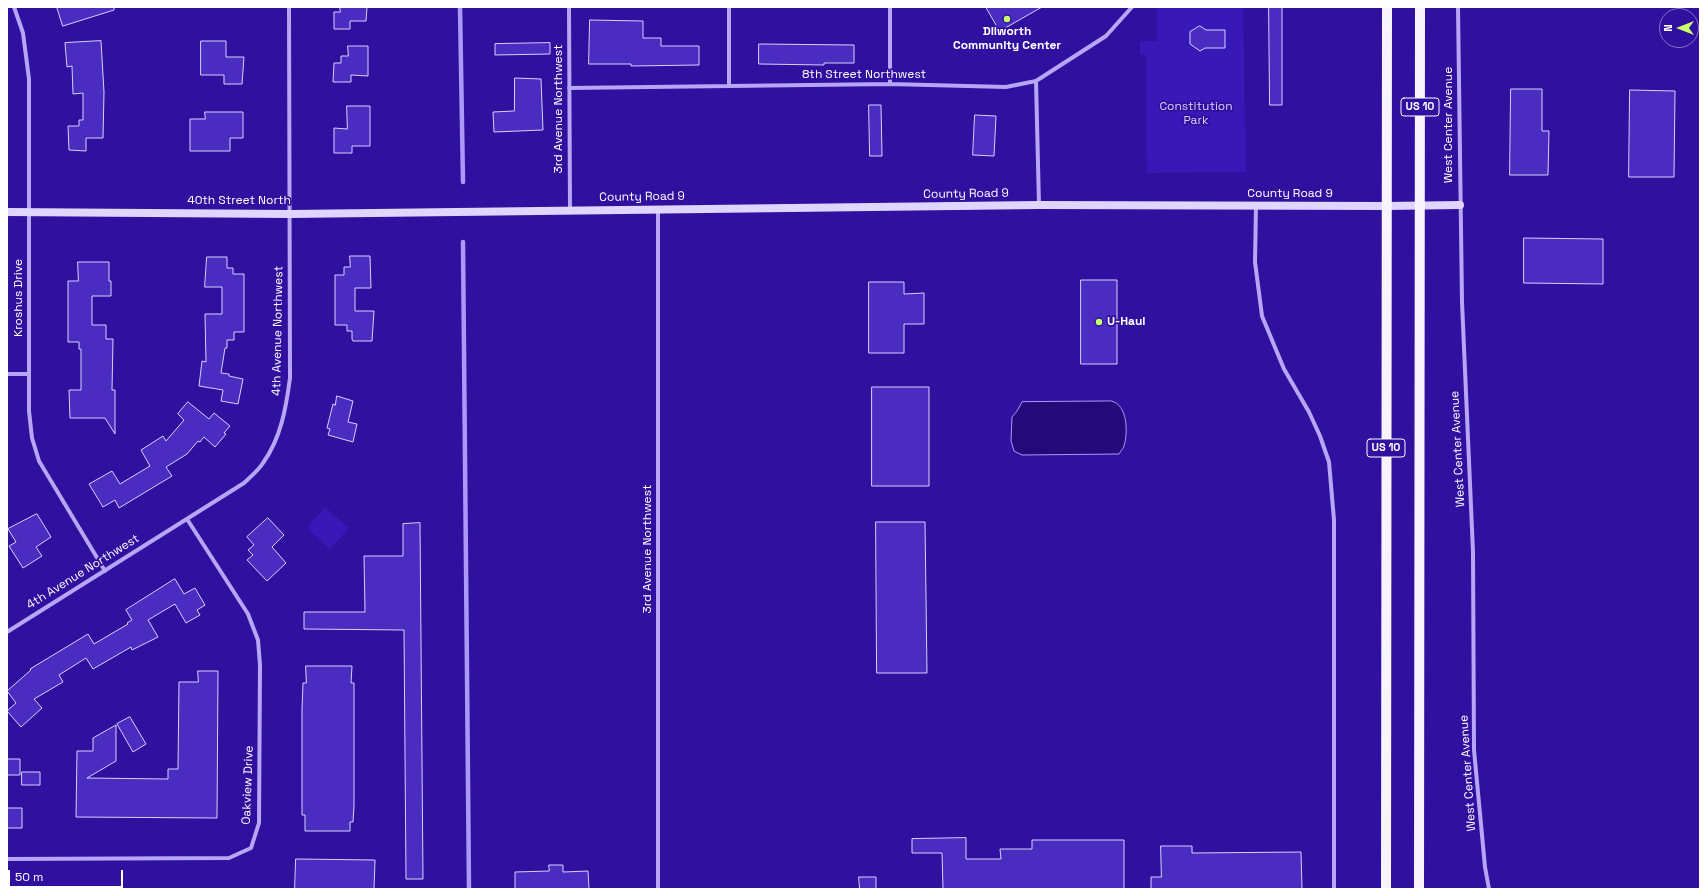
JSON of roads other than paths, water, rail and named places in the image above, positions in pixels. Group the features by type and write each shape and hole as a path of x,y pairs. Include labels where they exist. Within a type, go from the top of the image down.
{"main road":[{"name":"US 10","path":"1386,889 1387,7"},
{"name":"US 10","path":"1419,889 1420,7"}],"street":[{"name":"Kroshus Drive","path":"14,7 23,33 29,79 29,411 32,438 40,461 105,571"},
{"name":"4th Avenue Northwest","path":"7,632 244,484 263,464 277,438 286,409 290,378 290,7"},
{"name":"3rd Avenue Northwest","path":"569,7 570,210"},
{"path":"729,7 729,86"},
{"path":"890,7 890,84"},
{"name":"8th Street Northwest","path":"569,88 890,84 1006,87 1036,81 1106,36 1132,7"},
{"name":"West Center Avenue","path":"1458,7 1462,302 1472,552 1474,750 1485,867 1489,889"},
{"path":"1036,81 1039,205"},
{"name":"County Road 9","path":"471,212 1039,205 1460,205"},
{"path":"1256,206 1255,262 1262,316 1284,369 1309,412 1320,436 1329,462 1332,487 1334,520 1334,889"},
{"name":"3rd Avenue Northwest","path":"658,209 658,889"},
{"name":"40th Street North","path":"7,212 290,214 471,212"},
{"path":"7,374 29,374"},
{"name":"Oakview Drive","path":"7,859 229,858 251,848 260,823 260,665 258,640 248,614 187,519"}],"waterway":[{"path":"460,7 463,182"},
{"path":"463,242 469,889"}],"place":[{"name":"Dilworth Community Center","path":"1007,19"},
{"name":"U-Haul","path":"1099,322"}],"park label":[{"name":"Constitution Park","path":"1196,114"}]}
